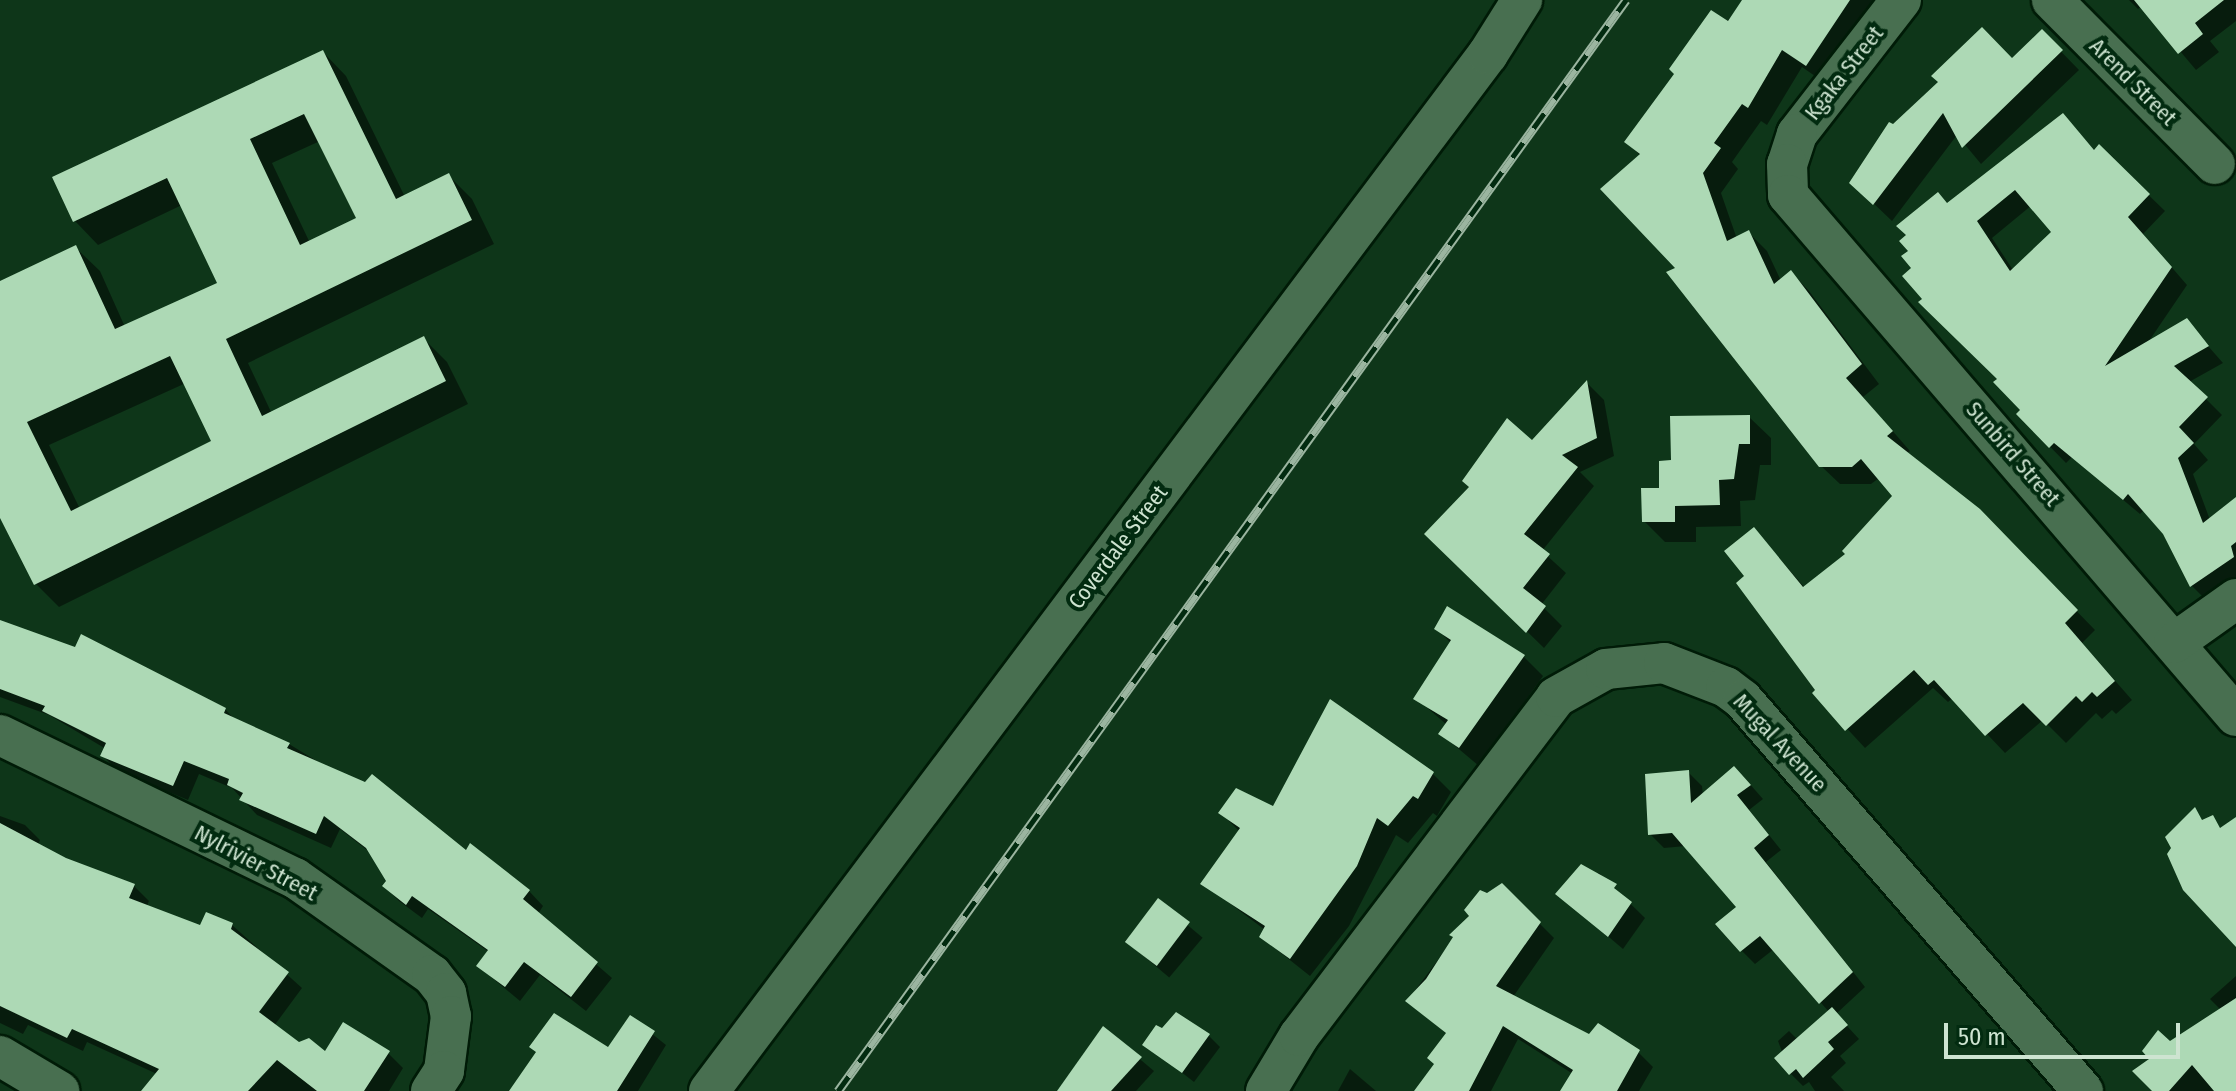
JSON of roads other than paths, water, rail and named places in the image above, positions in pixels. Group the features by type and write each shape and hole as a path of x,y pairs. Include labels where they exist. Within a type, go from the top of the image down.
{"street":[{"name":"Coverdale Street","path":"709,1091 1488,54 1522,0"},
{"name":"Kgaka Street","path":"1788,195 1787,164 1797,134 1901,0"},
{"name":"Arend Street","path":"2052,0 2215,164"},
{"name":"Sunbird Street","path":"1788,195 2236,716"},
{"path":"2174,643 2236,599"},
{"name":"Mugal Avenue","path":"1266,1091 1299,1036 1556,697 1606,669 1664,663 1726,687 1743,700 2083,1091"},
{"name":"Nylrivier Street","path":"0,735 295,878 432,975 446,993 451,1016 444,1071 431,1091"},
{"path":"0,1056 59,1091"}],"railway":[{"path":"838,1091 1626,0"}]}
